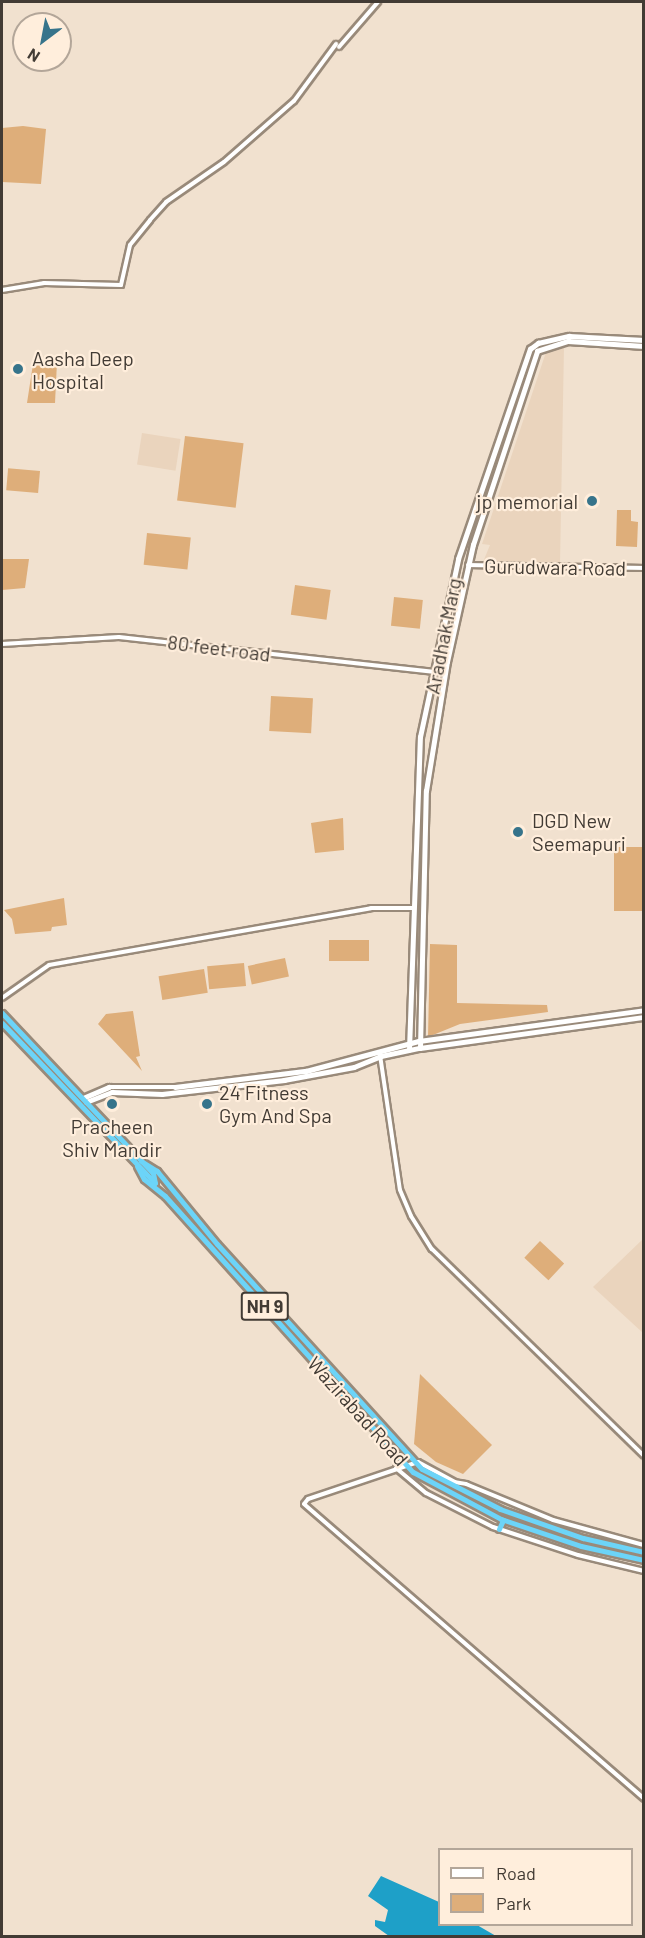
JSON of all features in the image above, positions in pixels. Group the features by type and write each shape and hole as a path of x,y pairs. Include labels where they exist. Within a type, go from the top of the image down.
{"highway":[{"name":"Wazirabad Road","path":"2,1013 85,1100 139,1163 144,1179 165,1196 405,1465 442,1490 503,1520 581,1546 644,1560"},
{"name":"Wazirabad Road","path":"2,1024 36,1055 139,1163 157,1171 217,1244 415,1464 450,1484 545,1526 644,1552"},
{"path":"442,1490 450,1484"},
{"path":"499,1529 503,1520"}],"main road":[{"name":"Aradhak Marg","path":"409,1050 420,737 456,565 530,349 538,343 569,336 644,340"},
{"name":"Aradhak Marg","path":"420,1048 427,787 467,565 536,353 552,344 568,341 644,346"},
{"path":"417,786 427,787"},
{"path":"85,1100 109,1087 176,1086 306,1071 355,1061 419,1041 644,1010"},
{"path":"380,1053 644,1017"}],"street":[{"path":"2,290 44,283 121,285 130,244 166,202 224,162 294,101 338,45 378,2"},
{"name":"Gurudwara Road","path":"467,565 644,568"},
{"name":"80 feet road","path":"2,644 128,638 435,672"},
{"path":"2,998 48,965 370,908 414,908"},
{"path":"380,1053 400,1190 411,1216 432,1249 644,1456"},
{"path":"415,1464 395,1467 308,1499 304,1504 644,1799"},
{"path":"395,1467 426,1493 499,1529 578,1555 644,1570"},
{"path":"450,1484 553,1520 644,1545"}],"shaded area":[{"path":"564,347 560,564 483,562 490,545 482,544 547,349"},
{"path":"142,433 181,439 176,471 137,465"},
{"path":"643,1239 643,1333 593,1287"}],"green space":[{"path":"23,126 46,129 41,184 2,182 2,128"},
{"path":"57,362 55,403 27,403 33,364"},
{"path":"185,436 244,443 236,508 177,501"},
{"path":"8,468 40,471 38,493 6,490"},
{"path":"617,510 631,510 631,521 638,522 637,547 616,546"},
{"path":"147,533 191,538 187,569 144,565"},
{"path":"2,559 29,559 25,588 2,590"},
{"path":"295,585 331,590 326,620 291,615"},
{"path":"394,597 423,600 420,629 391,626"},
{"path":"271,696 313,698 311,733 269,731"},
{"path":"343,818 344,850 315,853 311,823"},
{"path":"614,847 643,847 643,911 614,911"},
{"path":"64,898 67,925 52,927 51,931 15,934 12,919 4,910"},
{"path":"329,940 369,940 369,961 329,961"},
{"path":"430,944 457,945 457,1003 547,1005 548,1012 460,1024 428,1037"},
{"path":"285,958 289,977 252,984 248,966"},
{"path":"244,963 246,986 209,989 207,966"},
{"path":"204,969 208,993 162,1000 159,976"},
{"path":"133,1011 140,1056 136,1057 142,1071 98,1024 106,1014"},
{"path":"540,1241 564,1264 548,1280 524,1258"},
{"path":"420,1374 492,1445 463,1474 436,1462 414,1444"}],"water":[{"path":"381,1876 438,1902 438,1926 479,1926 496,1936 389,1936 375,1926 375,1920 385,1922 388,1910 368,1896"}],"place":[{"name":"Aasha Deep Hospital","path":"18,369"},
{"name":"jp memorial","path":"592,501"},
{"name":"DGD New Seemapuri","path":"518,832"},
{"name":"Pracheen Shiv Mandir","path":"112,1104"},
{"name":"24 Fitness Gym And Spa","path":"207,1104"}]}
